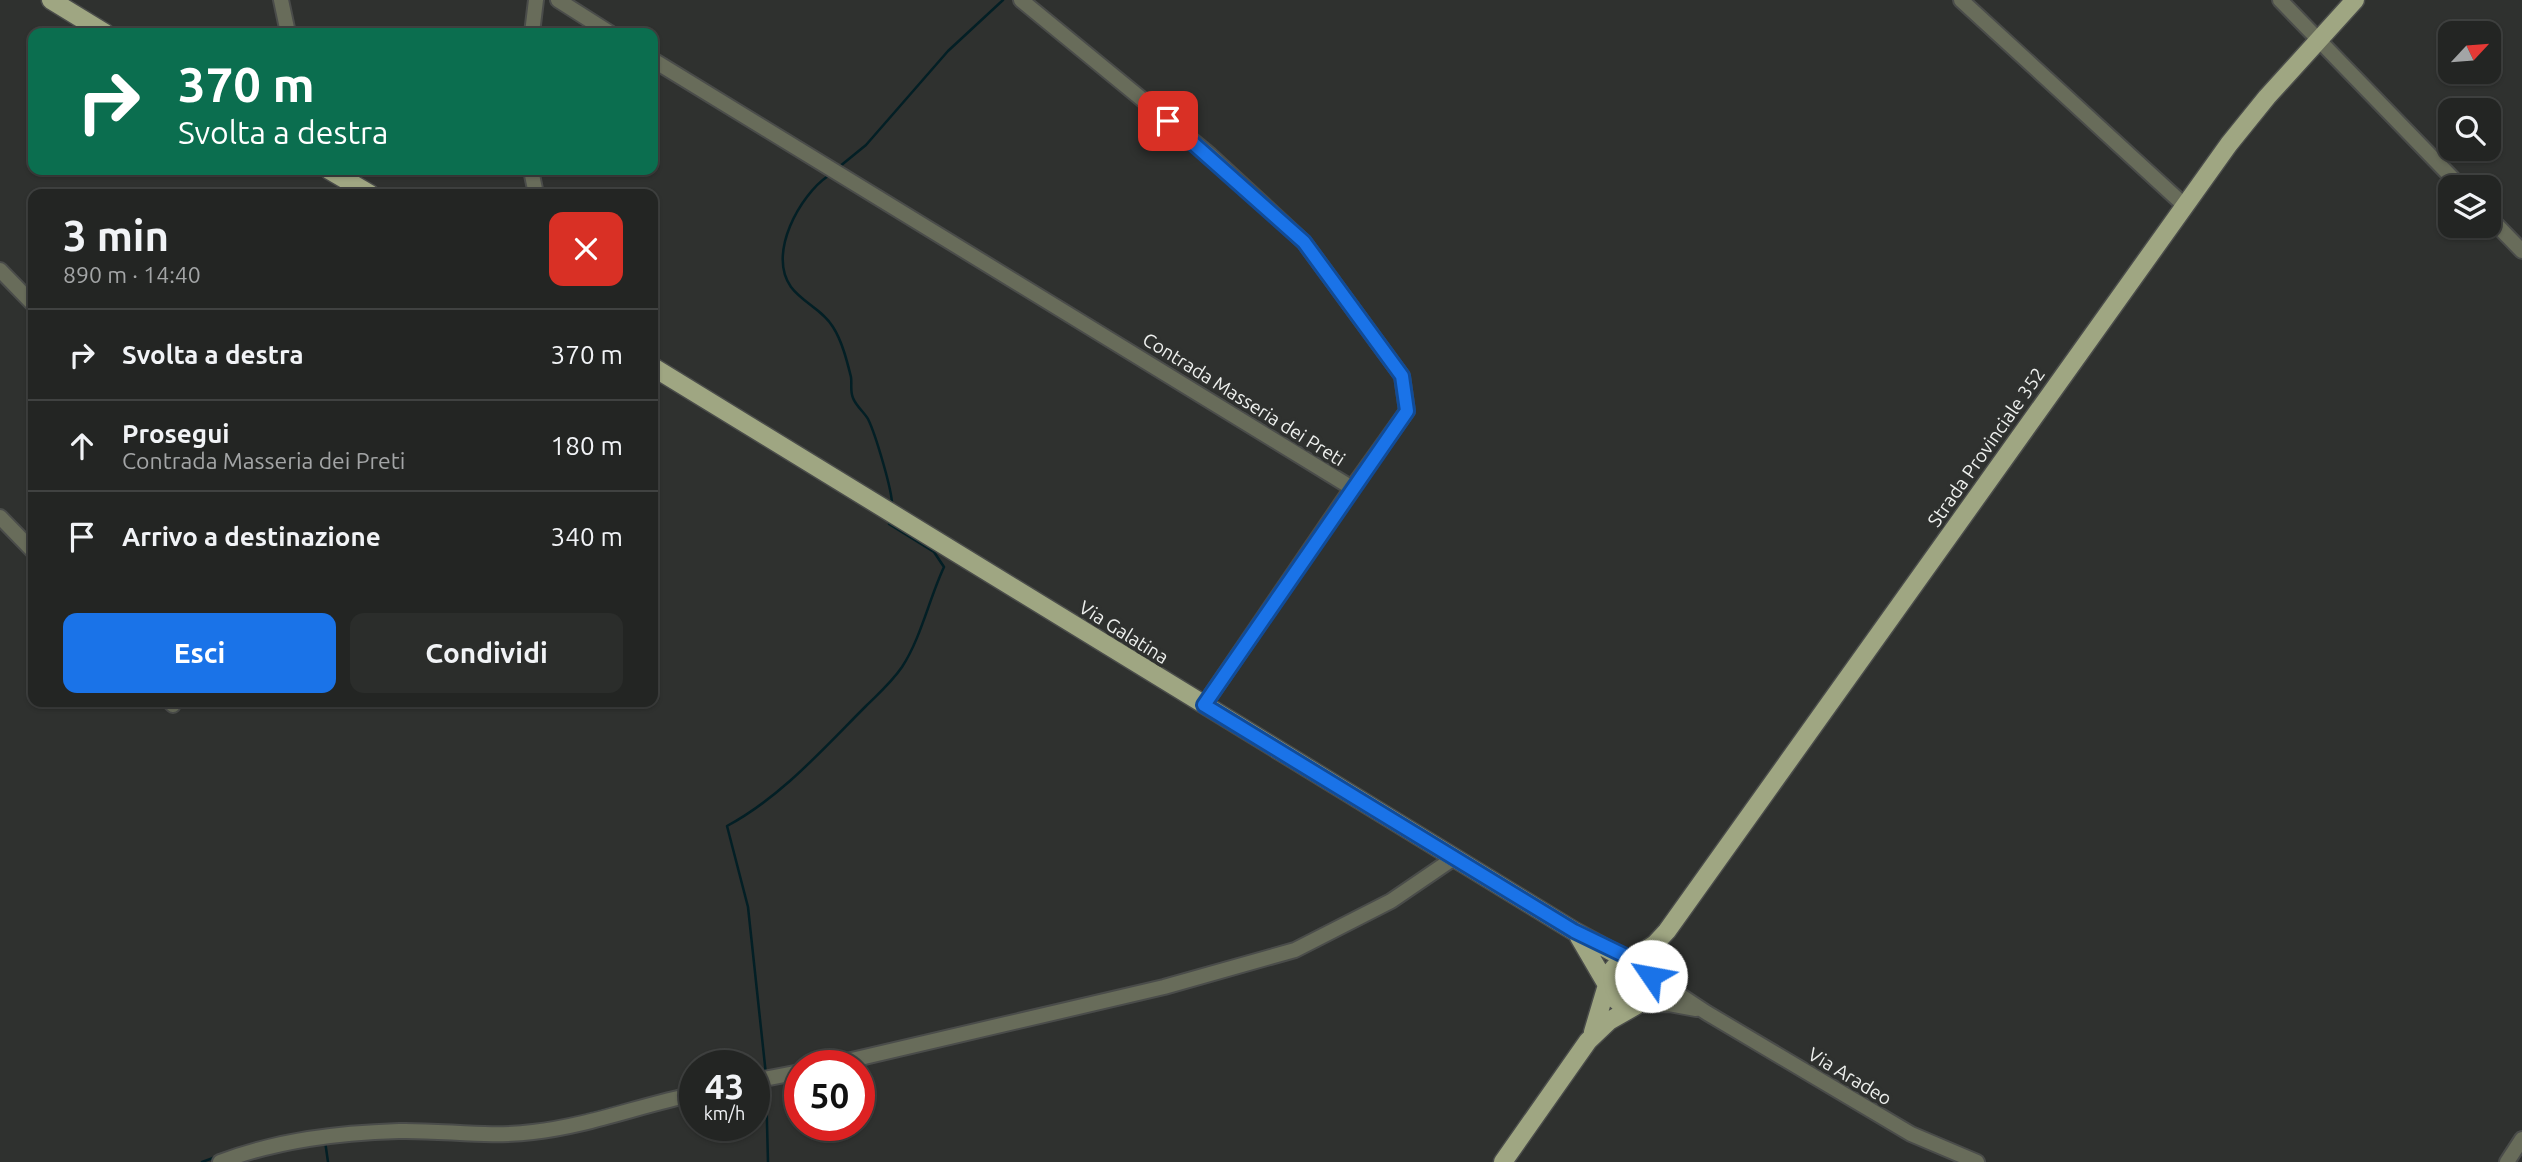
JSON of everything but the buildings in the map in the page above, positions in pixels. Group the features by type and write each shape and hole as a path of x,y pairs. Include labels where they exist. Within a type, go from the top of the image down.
{"main road":[{"path":"51,0 97,28"},
{"name":"Strada Provinciale 352","path":"1651,976 1656,951 1667,931 2184,205 2267,97 2355,0"},
{"path":"338,175 361,189"},
{"name":"Via Galatina","path":"658,370 1454,858 1629,961"},
{"name":"Via Galatina","path":"1574,931 1587,947 1607,985"},
{"name":"Strada Provinciale 352","path":"1629,961 1655,944 1667,931"},
{"path":"1503,1162 1588,1041 1600,1015 1613,968 1629,961 1644,967 1651,976 1649,995 1609,1021 1588,1041"},
{"path":"1607,985 1617,1002 1637,1005"}],"street":[{"path":"281,0 287,28"},
{"path":"533,28 536,0"},
{"path":"558,0 602,28"},
{"name":"Contrada Masseria dei Preti","path":"658,63 1352,488 1407,411 1402,376 1304,242 1210,155 1021,0"},
{"path":"1961,0 2184,205"},
{"path":"2280,0 2449,175"},
{"path":"2501,229 2522,251"},
{"path":"0,270 28,299"},
{"path":"1204,705 1352,488"},
{"path":"0,517 28,546"},
{"path":"875,1055 1164,987 1295,950 1391,901 1454,858"},
{"name":"Via Aradeo","path":"1651,976 1707,1013 1911,1134 1978,1162"},
{"name":"Via Aradeo","path":"1637,1005 1681,1005 1707,1013"},
{"path":"220,1162 277,1144 334,1135 400,1131 493,1135 534,1132 679,1098"},
{"path":"2507,1162 2522,1139"}],"shaded area":[{"path":"1630,965 1643,970 1648,983 1643,996 1630,1001 1617,996 1612,983 1617,970"}],"waterway":[{"path":"839,167 866,145 948,51 1003,0"},
{"path":"828,176 807,197 790,226 783,258 785,274 791,287 829,321 839,338 851,377 853,398 868,419 879,449 892,506"},
{"path":"763,1050 748,907 727,826 765,801 801,771 889,683 909,656 944,567 934,552 889,524 890,520"},
{"path":"585,1115 619,1106"},
{"path":"325,1141 328,1162"},
{"path":"767,1141 768,1162"},
{"path":"202,1162 216,1157"}],"route":[{"path":"1168,121 1210,155 1304,242 1402,376 1407,411 1204,705 1574,931 1629,961 1640,963 1651,976"}]}
